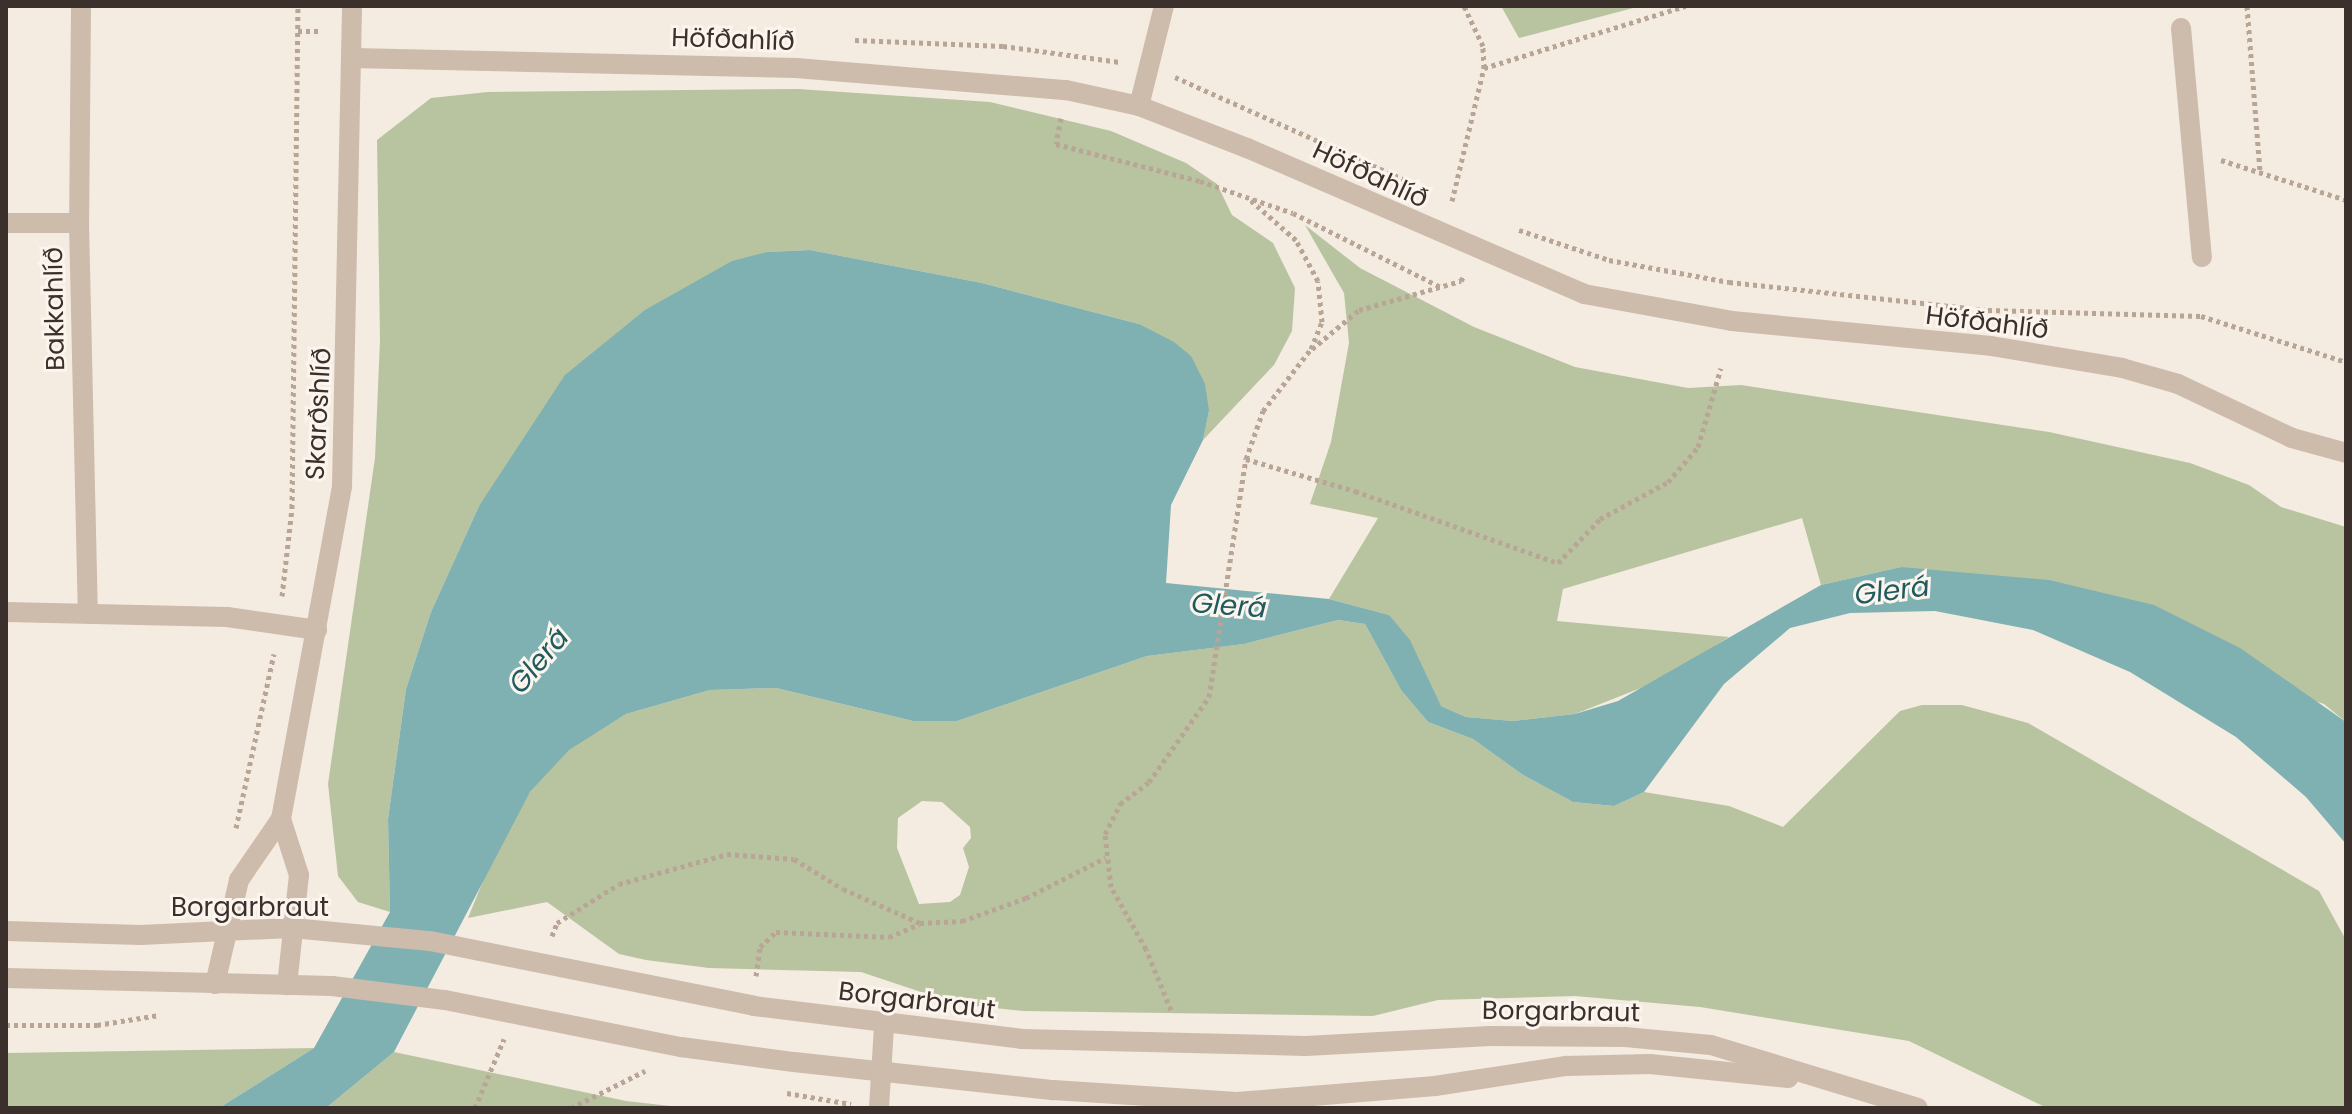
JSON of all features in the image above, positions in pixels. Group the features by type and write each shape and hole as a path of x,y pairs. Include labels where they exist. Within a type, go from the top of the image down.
{"street":[{"name":"Bakkahlíð","path":"81,6 79,223 88,611"},
{"name":"Skarðshlíð","path":"215,984 224,932 239,880 281,819 343,472 352,6"},
{"path":"1139,106 1164,6"},
{"path":"2181,28 2202,257"},
{"name":"Höfðahlíð","path":"352,58 796,68 1066,90 1139,106 1584,294 1732,321 1991,346 2122,368 2178,384 2292,438 2346,453"},
{"path":"6,223 79,223"},
{"path":"6,612 88,611 317,630"},
{"name":"Skarðshlíð","path":"281,819 299,875 287,985"},
{"name":"Borgarbraut","path":"6,931 224,932 292,928 430,941 754,1006 884,1026 1171,1045 1625,1037 1711,1045 1918,1108"},
{"name":"Borgarbraut","path":"6,978 332,986 445,1000 681,1047 880,1072 1237,1102 1435,1086 1566,1066 1650,1064 1824,1080"},
{"path":"879,1108 884,1026"}],"path":[{"path":"235,834 279,625 292,508 298,6"},
{"path":"1452,201 1484,68 1483,46 1464,6"},
{"path":"1484,68 1686,6"},
{"path":"2247,6 2260,173"},
{"path":"1072,55 1056,144 1247,197 1293,213 1441,287 1359,310 1311,349 1263,411 1246,459 1236,507 1209,697 1149,782 1109,819 1105,858 1121,910 1146,949 1171,1010"},
{"path":"2190,151 2346,200"},
{"path":"1247,197 1296,240 1318,281 1322,322 1311,349"},
{"path":"1246,459 1355,491 1558,563 1600,519 1668,482 1698,447 1721,368"},
{"path":"551,938 557,923 619,884 727,854 794,859 843,889 920,923"},
{"path":"754,1006 755,959 776,932 889,937 920,923 962,921 1026,898 1105,858"},
{"path":"6,1025 97,1025 168,1014"},
{"path":"475,1108 511,1024"},
{"path":"571,1108 654,1068"}],"green space":[{"path":"1501,6 1641,6 1519,38"},
{"path":"798,89 990,102 1111,131 1186,163 1217,184 1232,215 1273,243 1295,288 1292,331 1274,365 1203,440 1209,411 1139,324 982,283 810,250 767,252 479,506 431,612 406,689 388,819 390,912 358,902 338,876 328,784 375,458 380,340 377,140 431,98 488,92"},
{"path":"1305,225 1360,268 1474,327 1575,367 1688,388 1741,385 2049,432 2190,463 2249,485 2281,507 2346,527 2346,722 2324,704 1901,567 1821,585 1802,518 1563,589 1557,621 1729,637 1661,680 1575,714 1513,721 1466,717 1441,706 1389,615 1329,599 1378,518 1310,504 1331,442 1349,343 1344,293"},
{"path":"1338,620 1365,624 1401,690 1428,722 1473,739 1523,775 1573,802 1614,806 1644,792 1729,806 1783,827 1900,711 1922,705 1962,705 2028,723 2319,891 2346,940 2346,1108 2047,1108 1909,1041 1700,1007 1575,996 1438,1000 1373,1016 1023,1011 957,1004 861,972 709,968 619,954 547,902 468,918 494,854 530,792 568,750 626,714 710,690 776,688 913,721 957,721 1147,656 1244,644","holes":["922,801 942,802 970,827 971,838 963,848 969,867 960,895 950,902 919,904 897,848 898,818"]},
{"path":"314,1048 219,1108 6,1108 6,1053"},
{"path":"394,1052 626,1101 688,1108 326,1108"}],"water":[{"name":"Glerá","path":"810,250 982,283 1139,324 1174,342 1191,356 1205,384 1209,411 1203,440 1171,505 1166,583 1329,599 1389,615 1410,640 1441,706 1466,717 1513,721 1575,714 1618,701 1821,585 1901,567 2049,580 2154,605 2240,648 2346,722 2346,844 2306,797 2236,737 2130,672 2033,630 1935,611 1850,613 1790,628 1724,684 1644,792 1614,806 1573,802 1523,775 1473,739 1428,722 1401,690 1365,624 1338,620 1244,644 1147,656 957,721 913,721 776,688 710,690 626,714 569,750 530,792 394,1052 326,1108 219,1108 314,1048 390,912 388,819 406,689 431,612 479,506 565,375 645,310 732,261 767,252"}]}
